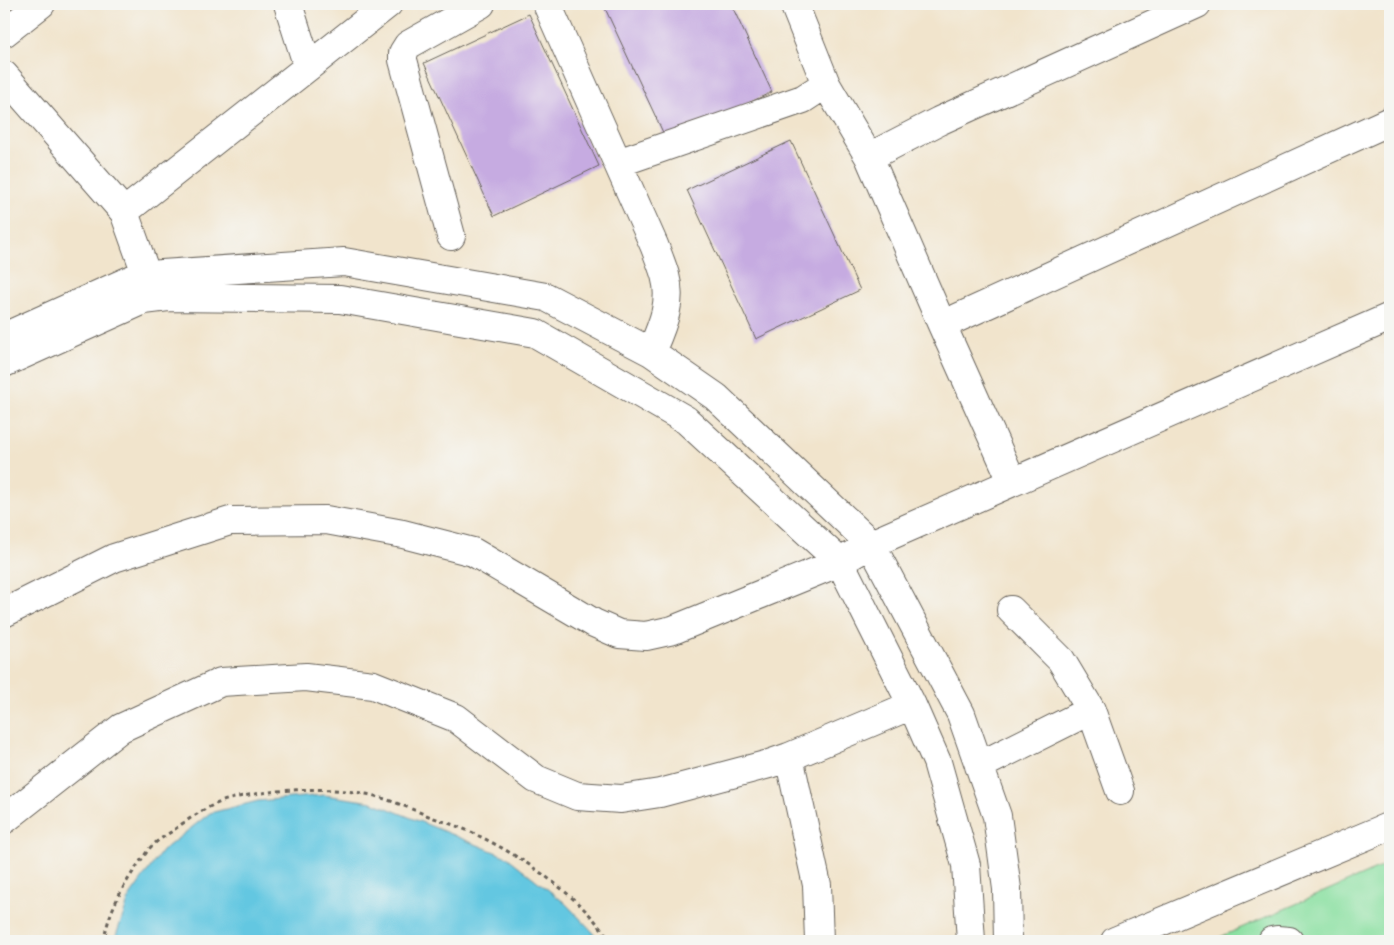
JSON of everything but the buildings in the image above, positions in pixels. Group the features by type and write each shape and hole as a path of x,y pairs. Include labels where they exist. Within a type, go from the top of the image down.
{"street":[{"path":"4,33 41,4"},
{"path":"288,4 308,67"},
{"path":"124,212 388,4"},
{"path":"451,236 403,60 403,53 408,44 481,4"},
{"path":"547,4 654,244 666,276 668,291 666,313 651,352"},
{"path":"794,4 826,84 869,156 1012,481"},
{"path":"869,156 939,121 1197,4"},
{"path":"4,75 124,212 151,287 144,300 4,363"},
{"path":"618,163 803,99 826,84"},
{"path":"942,325 1390,121"},
{"path":"151,287 344,262 546,297 651,352 716,397 871,544 961,714 997,816 1007,889 1008,941"},
{"path":"4,337 137,277 168,297 340,299 535,333 686,420 840,562 912,705 937,762 966,864 971,941"},
{"path":"535,333 546,297"},
{"path":"4,613 114,558 230,521 326,520 403,534 473,552 594,623 619,634 646,636 672,630 840,562 871,544 1012,481 1390,317"},
{"path":"1011,610 1061,660 1091,710 1120,791"},
{"path":"4,820 121,728 221,682 306,677 373,685 456,718 536,779 577,796 621,799 660,793 769,764 912,705"},
{"path":"979,766 1091,710"},
{"path":"789,757 817,885 819,941"},
{"path":"1115,941 1390,826"},
{"path":"1272,941 1288,941"}],"path":[{"path":"104,941 106,926 130,875 152,846 194,815 229,799 271,792 312,790 367,794 478,835 505,849 539,872 579,904 610,941"}],"green space":[{"path":"1390,863 1390,941 1211,941"}],"water":[{"path":"324,795 372,802 507,857 565,903 599,941 114,941 130,896 162,851 210,813 258,801"}]}
